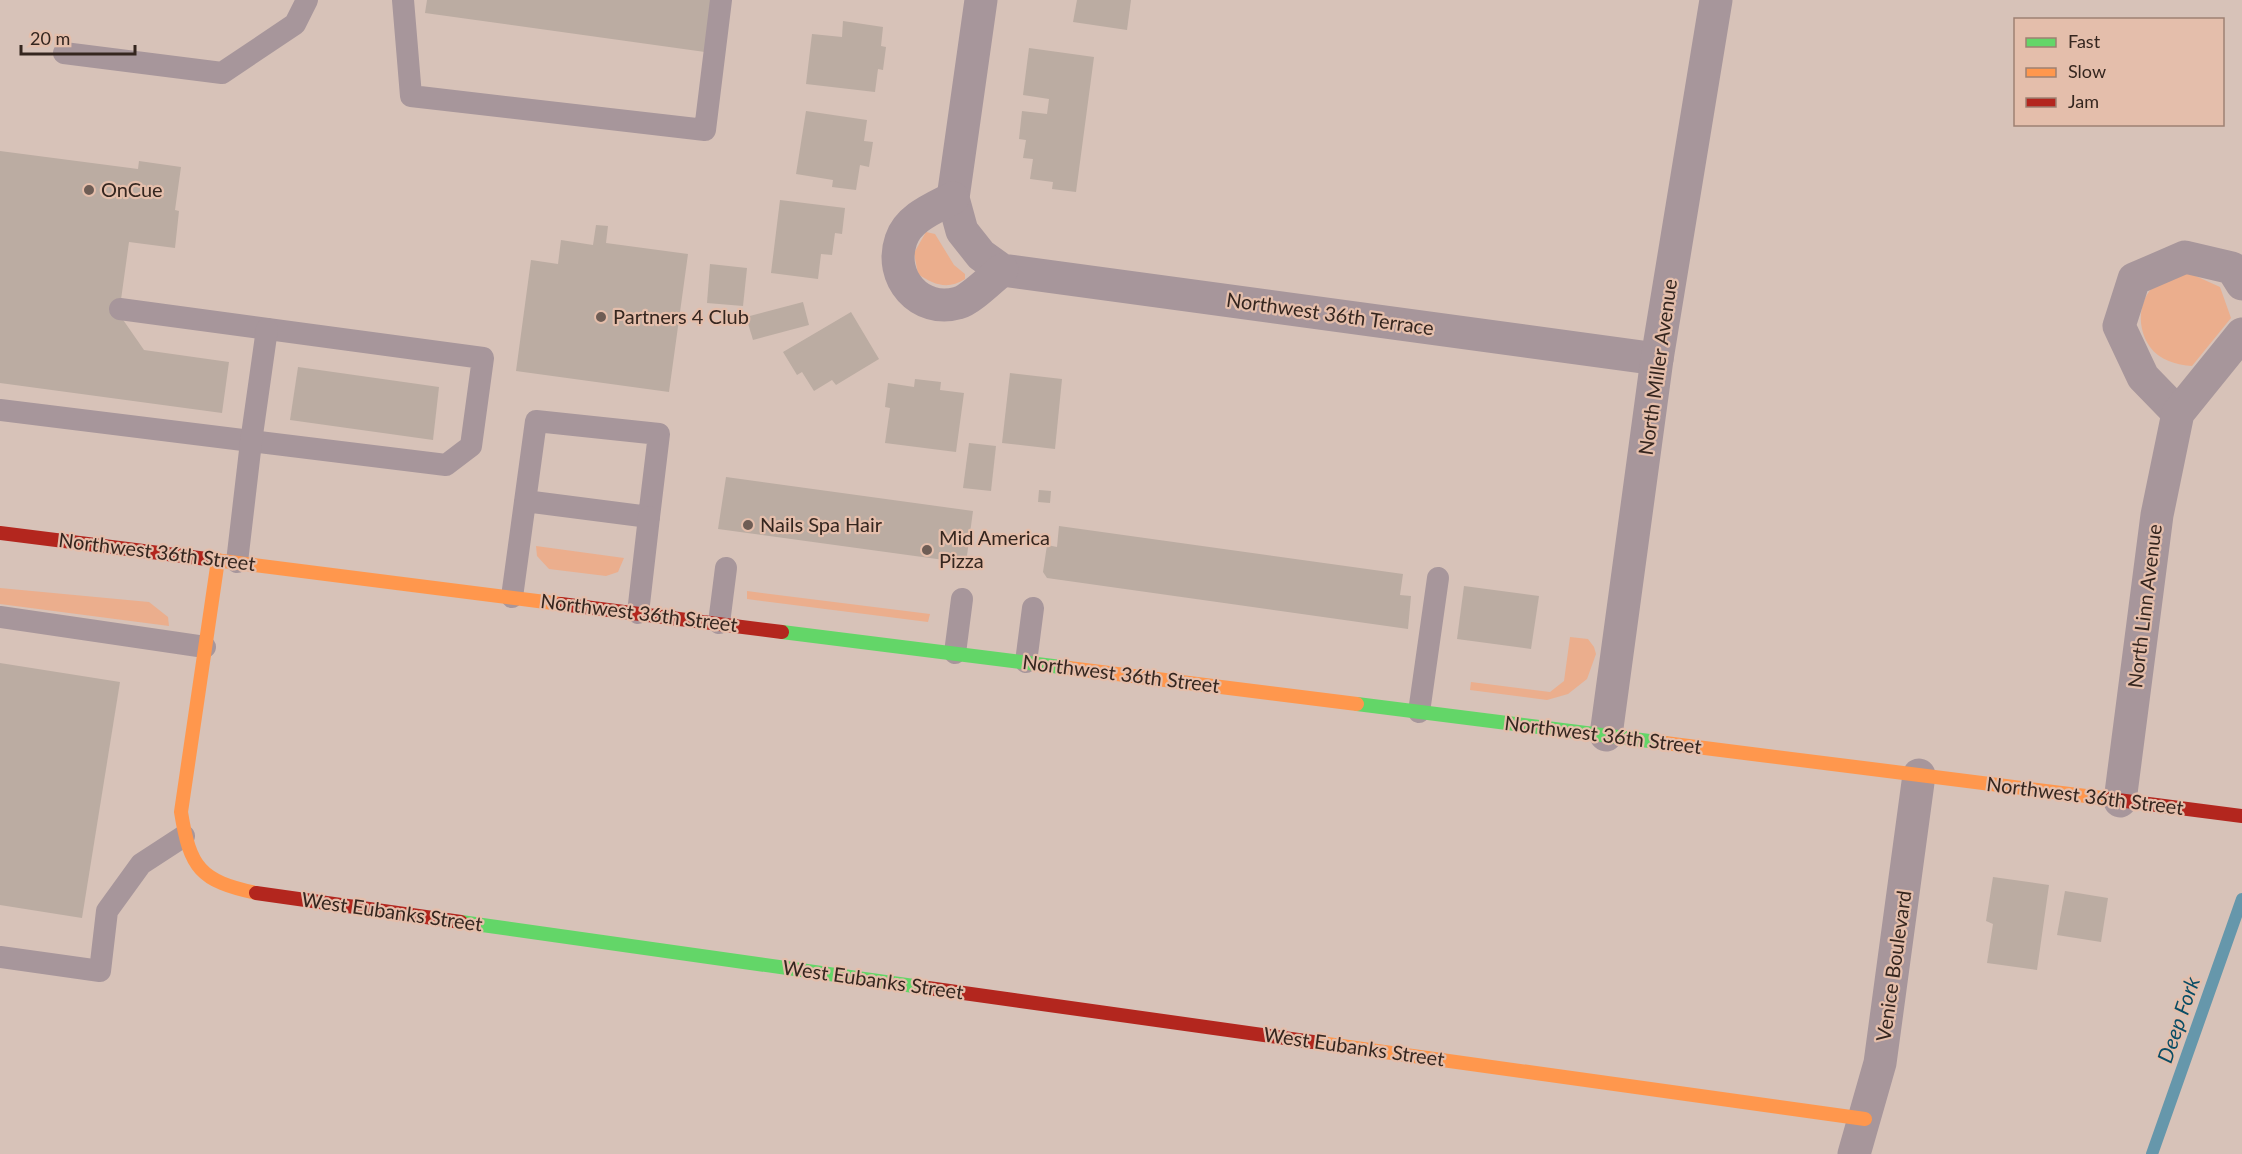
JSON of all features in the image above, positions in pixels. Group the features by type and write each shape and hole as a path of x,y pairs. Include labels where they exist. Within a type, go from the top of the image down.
{"street":[{"path":"953,198 919,216 901,239 897,260 904,283 918,298 938,305 960,303 1002,270 981,255 962,231 953,198 981,0"},
{"name":"North Miller Avenue","path":"1606,735 1657,359 1716,0"},
{"path":"2178,413 2142,377 2119,326 2134,279 2185,257 2232,268 2242,284"},
{"name":"Northwest 36th Terrace","path":"1002,270 1657,359"},
{"name":"North Linn Avenue","path":"2120,801 2157,515 2178,413 2242,334"},
{"name":"Northwest 36th Street","path":"0,533 2242,816"},
{"name":"West Eubanks Street","path":"227,561 205,647 182,812 184,836 194,863 206,877 218,883 279,897 1865,1119"},
{"name":"Venice Boulevard","path":"1854,1154 1880,1063 1889,1012 1919,775"}],"lane":[{"path":"64,53 222,73 295,24 307,0"},
{"path":"402,0 411,96 705,130 722,0"},
{"path":"0,410 446,465 471,446 483,358 120,309"},
{"path":"227,561 251,442 267,329"},
{"path":"512,597 536,421 659,434 638,613"},
{"path":"525,501 649,517"},
{"path":"719,623 726,568"},
{"path":"1419,712 1438,578"},
{"path":"955,653 962,599"},
{"path":"1026,662 1033,608"},
{"path":"0,617 205,647"},
{"path":"0,957 100,971 107,911 141,864 184,836"}],"shaded area":[{"path":"926,232 935,234 954,265 965,274 965,279 953,284 941,285 918,274 914,253"},
{"path":"2189,273 2220,287 2231,318 2192,366 2169,361 2154,352 2145,338 2141,318 2145,299 2156,284 2168,277"},
{"path":"536,546 624,558 618,572 606,576 549,569 537,556"},
{"path":"0,588 149,602 168,617 169,626 0,604"},
{"path":"747,591 930,614 928,622 747,599"},
{"path":"1570,637 1588,639 1596,654 1587,679 1568,694 1547,700 1470,690 1471,682 1550,692 1564,681"}],"building":[{"path":"427,0 713,0 705,52 425,13"},
{"path":"1077,0 1131,0 1127,30 1073,22"},
{"path":"843,21 883,27 881,46 886,47 883,70 878,69 875,92 806,84 812,34 842,37"},
{"path":"1029,48 1094,57 1076,192 1052,189 1053,182 1030,179 1033,159 1023,158 1026,140 1019,139 1022,111 1047,114 1049,99 1023,95"},
{"path":"806,111 867,120 864,141 873,142 869,167 860,165 856,190 832,187 833,180 796,174"},
{"name":"OnCue","path":"0,151 138,169 139,161 181,167 175,210 179,211 175,248 129,242 119,314 144,350 229,362 222,413 0,383"},
{"path":"780,200 845,208 842,234 835,233 832,255 821,254 818,279 771,273"},
{"name":"Partners 4 Club","path":"596,225 608,226 606,243 688,254 669,392 516,371 531,260 558,264 561,240 593,245"},
{"path":"710,264 747,268 743,306 707,303"},
{"path":"803,302 809,325 753,340 746,317"},
{"path":"851,312 879,359 836,385 832,380 814,391 802,372 797,375 783,352"},
{"path":"298,367 439,387 433,440 290,420"},
{"path":"1010,373 1062,379 1055,449 1002,443"},
{"path":"915,379 941,382 940,390 964,393 956,452 885,443 890,408 885,407 888,383 914,387"},
{"path":"969,443 996,446 991,491 963,488"},
{"path":"726,477 973,511 966,563 718,529"},
{"path":"1039,490 1051,491 1050,503 1038,502"},
{"path":"1059,526 1403,574 1400,595 1411,596 1408,629 1047,578 1043,572 1047,545 1057,547"},
{"path":"1464,586 1539,596 1531,649 1457,639"},
{"path":"0,663 120,682 82,918 0,905"},
{"path":"1993,877 2049,885 2037,970 1987,963 1993,924 1986,921"},
{"path":"2065,891 2108,898 2101,942 2057,935"}],"waterway":[{"name":"Deep Fork","path":"2152,1154 2242,899"}],"traffic: fast":[{"path":"782,632 1069,668"},
{"path":"1357,704 1665,743"},
{"path":"461,922 928,988"}],"traffic: slow":[{"path":"207,559 561,604"},
{"path":"218,560 181,812 189,847 201,869 222,883 256,893"},
{"path":"1069,668 1357,704"},
{"path":"1665,743 2110,799"},
{"path":"1313,1042 1865,1119"}],"traffic: jam":[{"path":"0,533 207,559"},
{"path":"561,604 782,632"},
{"path":"2110,799 2242,816"},
{"path":"256,893 461,922"},
{"path":"928,988 1313,1042"}],"place":[{"name":"OnCue","path":"89,190"},
{"name":"Partners 4 Club","path":"601,317"},
{"name":"Nails Spa Hair","path":"748,525"},
{"name":"Mid America Pizza","path":"927,550"}]}
